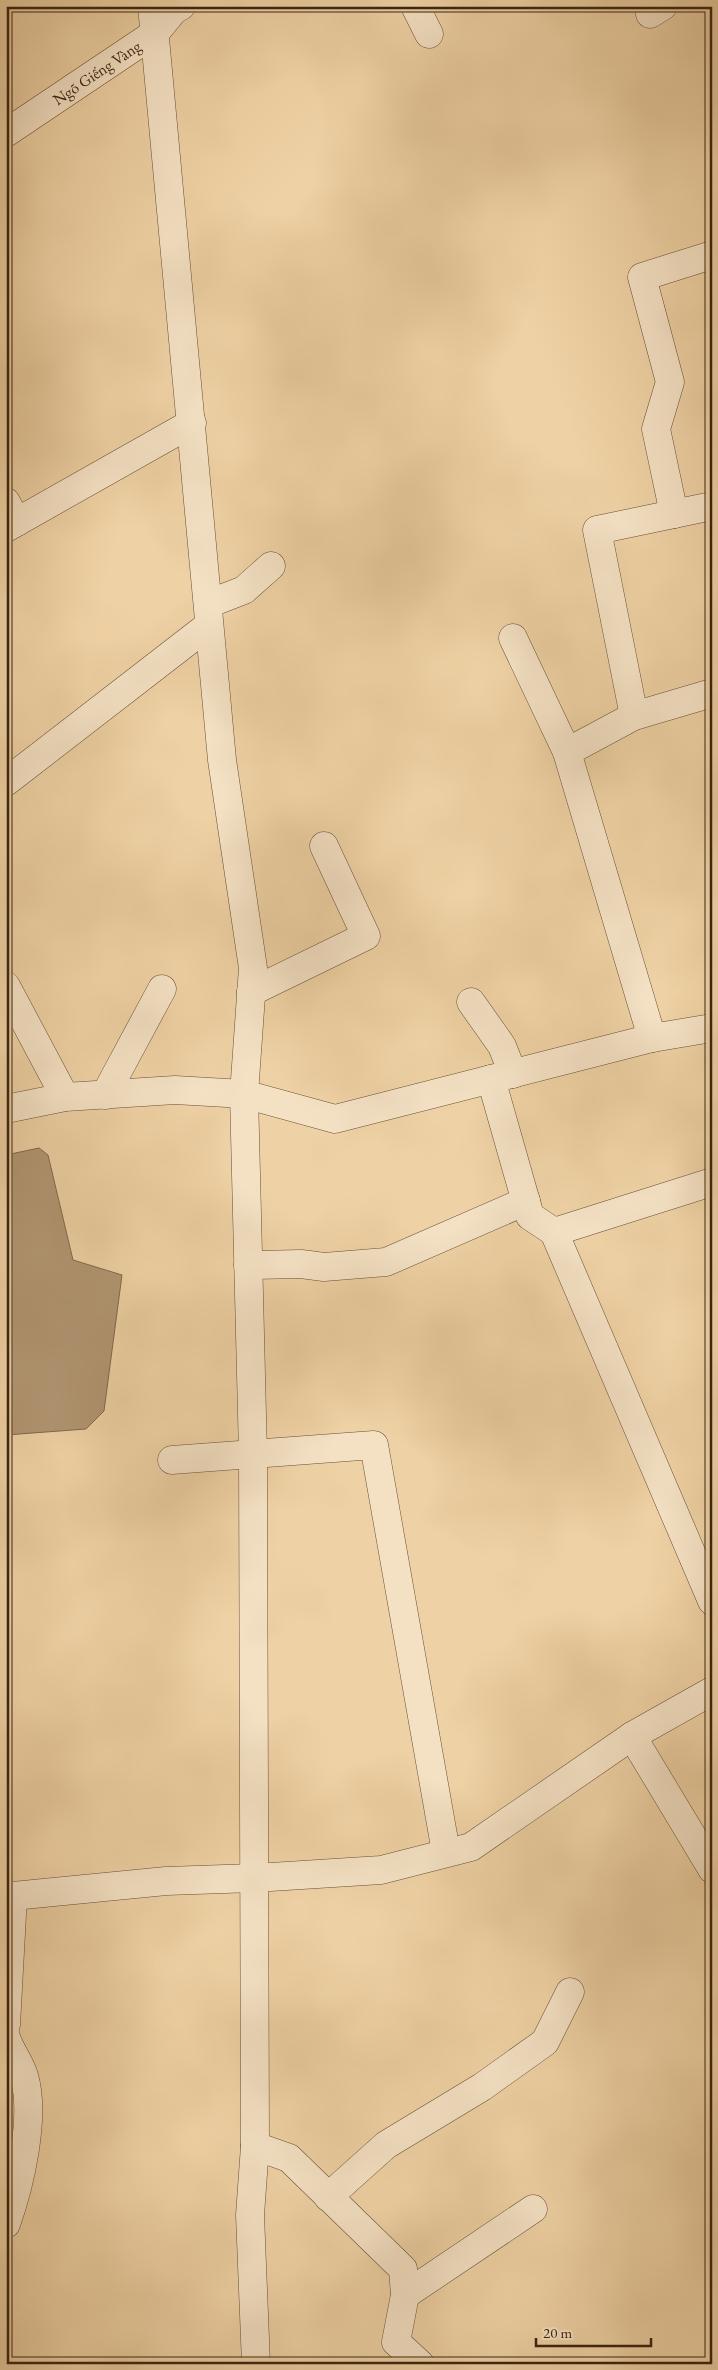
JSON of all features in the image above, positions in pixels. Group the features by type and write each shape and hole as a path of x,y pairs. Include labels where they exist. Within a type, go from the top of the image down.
{"street":[{"path":"152,6 222,760 253,968 244,1094 253,1454 255,2146 250,2215 256,2364"},
{"name":"Ngõ Giếng Vàng","path":"6,133 155,33 174,10 181,6"},
{"path":"415,6 429,34"},
{"path":"674,514 656,429 670,382 642,277 712,256"},
{"path":"10,517 192,423"},
{"path":"634,716 597,530 712,506"},
{"path":"6,782 208,614 244,590 271,566"},
{"path":"513,638 567,752 652,1038"},
{"path":"567,752 634,716 712,693"},
{"path":"251,992 366,936 324,846"},
{"path":"6,986 65,1098"},
{"path":"106,1094 162,990"},
{"path":"471,1002 502,1046 502,1076 530,1216 554,1232 712,1601"},
{"path":"6,1109 65,1098 175,1090 244,1094 335,1119 652,1038 712,1028"},
{"path":"554,1232 712,1182"},
{"path":"248,1264 301,1264 324,1268 386,1262 526,1201"},
{"path":"172,1460 374,1444 446,1852"},
{"path":"6,2025 10,1895 166,1880 254,1878 381,1870 471,1847 632,1736 712,1690"},
{"path":"632,1736 712,1869"},
{"path":"328,2196 386,2145 482,2087 545,2042 570,1992"},
{"path":"6,2037 24,2075 30,2113 9,2207"},
{"path":"255,2146 289,2158 403,2269 405,2295 396,2342 420,2364"},
{"path":"405,2295 533,2209"}],"shaded area":[{"path":"39,1148 48,1155 73,1260 122,1275 104,1411 86,1429 6,1435 6,1155"}]}
